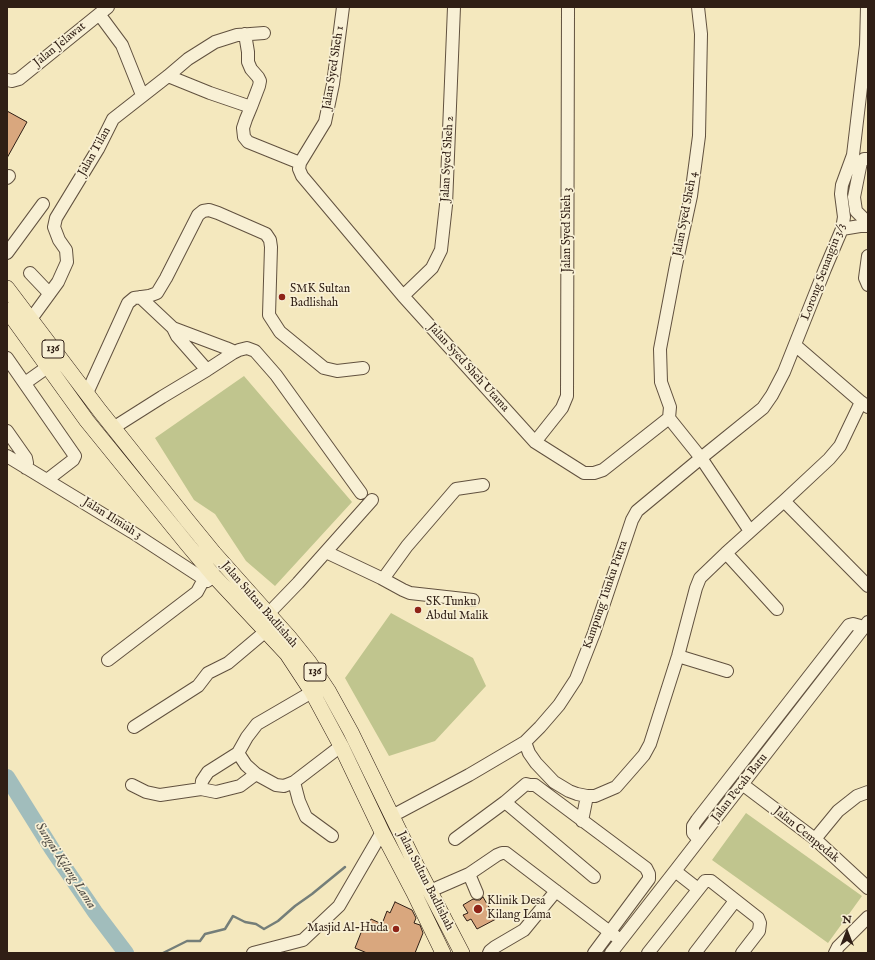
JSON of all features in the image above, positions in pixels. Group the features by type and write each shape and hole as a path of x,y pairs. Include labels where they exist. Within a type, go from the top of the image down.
{"main road":[{"name":"Jalan Sultan Badlishah","path":"7,288 128,447 214,553 289,637 309,662 329,692 351,732 412,857 462,953"},
{"name":"Jalan Sultan Badlishah","path":"7,310 49,366 87,421 187,544 210,578 266,631 287,654 312,692 341,746 382,832 443,953"},
{"path":"117,457 114,451 114,448 117,445 121,444 128,447"}],"street":[{"name":"Jalan Syed Sheh 1","path":"299,166 325,122 334,84 343,7"},
{"name":"Jalan Syed Sheh 2","path":"403,296 432,268 441,250 446,204 454,7"},
{"name":"Jalan Syed Sheh 3","path":"535,442 562,408 567,396 568,7"},
{"name":"Jalan Syed Sheh 4","path":"669,418 670,407 661,382 660,349 691,196 700,136 701,34 698,7"},
{"name":"Lorong Senangin 3/3","path":"795,346 842,230 844,217 841,194 842,185 853,155 866,45 867,9"},
{"path":"103,10 122,45 142,95"},
{"name":"Jalan Jelawat","path":"9,81 19,79 103,10"},
{"name":"Jalan Tilan","path":"31,319 58,282 67,262 66,250 59,240 54,227 56,218 98,149 112,119 188,59 215,42 237,35 264,33"},
{"path":"245,34 248,62 251,69 260,81 246,119 244,137 248,142 299,166"},
{"path":"168,76 210,93 251,107"},
{"path":"868,159 864,159 861,162 854,197 856,211 868,223"},
{"name":"Jalan Syed Sheh Utama","path":"299,166 302,176 403,296 535,442 584,473 594,474 604,470 669,418"},
{"path":"7,253 43,204"},
{"path":"87,393 128,303 134,298 149,296 157,292 166,278 198,215 203,211 209,210 266,234 270,240 269,315 280,332 324,368 337,371 363,368"},
{"path":"842,230 860,226 868,226"},
{"path":"868,256 865,278 868,285"},
{"path":"30,273 49,293"},
{"path":"140,297 173,328 177,336 207,370"},
{"path":"173,328 235,352"},
{"path":"525,742 536,763 554,782 569,792 587,796 595,796 616,787 644,755 650,744 678,656 700,578 834,453 840,446 865,405 795,346"},
{"name":"Kampung Tunku Putra","path":"392,816 469,775 525,742 559,705 576,679 594,633 632,520 637,511 763,408 772,395 784,372 795,346"},
{"path":"113,428 235,352 248,348 254,351 276,375 361,493"},
{"path":"7,358 75,456 73,460 47,480"},
{"path":"25,383 49,366"},
{"path":"669,418 700,458 750,531"},
{"path":"7,431 26,458 26,468"},
{"name":"Jalan Ilmiah 3","path":"7,456 210,578"},
{"path":"383,579 407,546 456,489 483,485"},
{"path":"268,614 372,500"},
{"path":"784,501 868,586"},
{"path":"326,552 410,593 473,600"},
{"path":"726,553 776,609"},
{"path":"108,660 197,592 210,578"},
{"path":"699,840 693,833 693,826 697,820 849,625 853,624 865,631"},
{"path":"134,727 198,686 208,673 228,663 266,631"},
{"name":"Jalan Pecah Batu","path":"611,953 742,784 865,631"},
{"path":"678,656 727,671"},
{"path":"201,789 202,781 208,772 238,753 247,737 257,724 312,692"},
{"path":"238,753 246,765 256,774 276,785 284,786 294,782 341,746"},
{"path":"132,785 146,792 160,796 201,789 216,792 240,786 256,774"},
{"path":"294,782 299,801 306,817 332,836"},
{"path":"455,839 505,802 526,784 535,785 646,868 649,879 594,953"},
{"name":"Jalan Cempedak","path":"742,784 814,839 868,888"},
{"path":"814,839 838,811 857,796 868,792"},
{"path":"582,821 587,796"},
{"path":"505,802 594,877"},
{"path":"252,953 303,940 339,906 382,832"},
{"path":"430,891 469,874 497,855 506,853 621,940"},
{"path":"676,871 701,885"},
{"path":"469,874 477,893"},
{"path":"648,953 701,885 711,881 758,918 760,923 759,931 742,953"},
{"path":"489,953 490,950 524,930 556,891"},
{"path":"695,953 735,900"},
{"path":"835,953 838,947 868,917"}],"green space":[{"path":"244,376 352,502 275,586 246,561 215,514 194,500 155,438"},
{"path":"391,613 473,658 486,686 435,741 389,756 345,678"},
{"path":"746,813 862,896 828,943 712,860"}],"building":[{"path":"7,111 27,122 7,158"},
{"name":"Klinik Desa Kilang Lama","path":"483,897 496,919 477,929 471,919 467,921 463,915 468,913 463,905 473,899 480,900"},
{"name":"Masjid Al-Huda","path":"395,902 412,910 416,918 414,923 420,925 423,933 415,953 367,953 355,948 362,930 366,932 371,919 382,924 387,911 390,913"}],"waterway":[{"name":"Sungai Kilang Lama","path":"7,777 52,849 95,912 126,953"},
{"path":"163,953 187,941 200,941 205,934 225,929 233,916 245,922 256,924 264,929 278,921 345,867"}],"place":[{"name":"SMK Sultan Badlishah","path":"282,297"},
{"name":"SK Tunku Abdul Malik","path":"418,610"},
{"name":"Klinik Desa Kilang Lama","path":"478,909"},
{"name":"Masjid Al-Huda","path":"396,929"}]}
